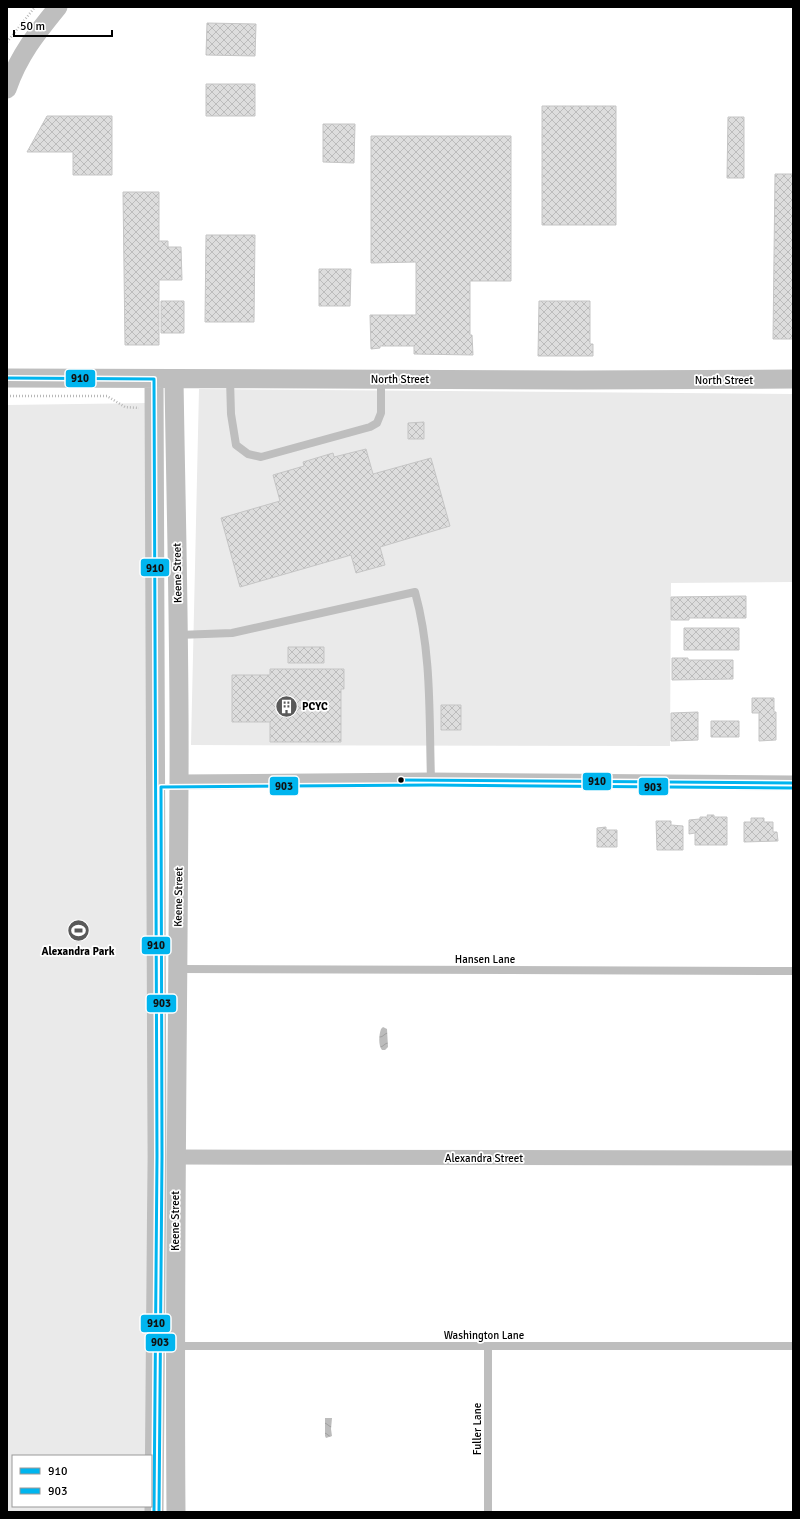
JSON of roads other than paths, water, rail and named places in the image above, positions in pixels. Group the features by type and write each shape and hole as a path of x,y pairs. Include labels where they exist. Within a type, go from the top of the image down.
{"street":[{"path":"7,89 18,63 30,41 58,7"},
{"name":"North Street","path":"7,378 793,380"},
{"name":"Keene Street","path":"154,379 156,782 166,1156 175,1346 176,1512"},
{"name":"Keene Street","path":"154,1512 166,1156 177,969 179,782 174,379"},
{"path":"156,782 431,780 793,783"},
{"name":"Alexandra Street","path":"166,1156 793,1158"}],"lane":[{"path":"230,379 231,414 236,445 248,454 261,457 370,427 377,423 381,413 381,379"},
{"path":"178,635 232,633 415,592 421,612 428,675 431,780"},
{"name":"Hansen Lane","path":"177,969 793,971"},
{"name":"Washington Lane","path":"175,1346 793,1346"},
{"name":"Fuller Lane","path":"488,1346 488,1512"}],"water":[{"path":"383,1027 387,1029 388,1047 385,1050 382,1050 379,1043 380,1031"},
{"path":"325,1418 332,1418 332,1436 326,1438 325,1436"}],"place":[{"name":"PCYC","path":"286,706"},
{"name":"Alexandra Park","path":"78,931"}]}
